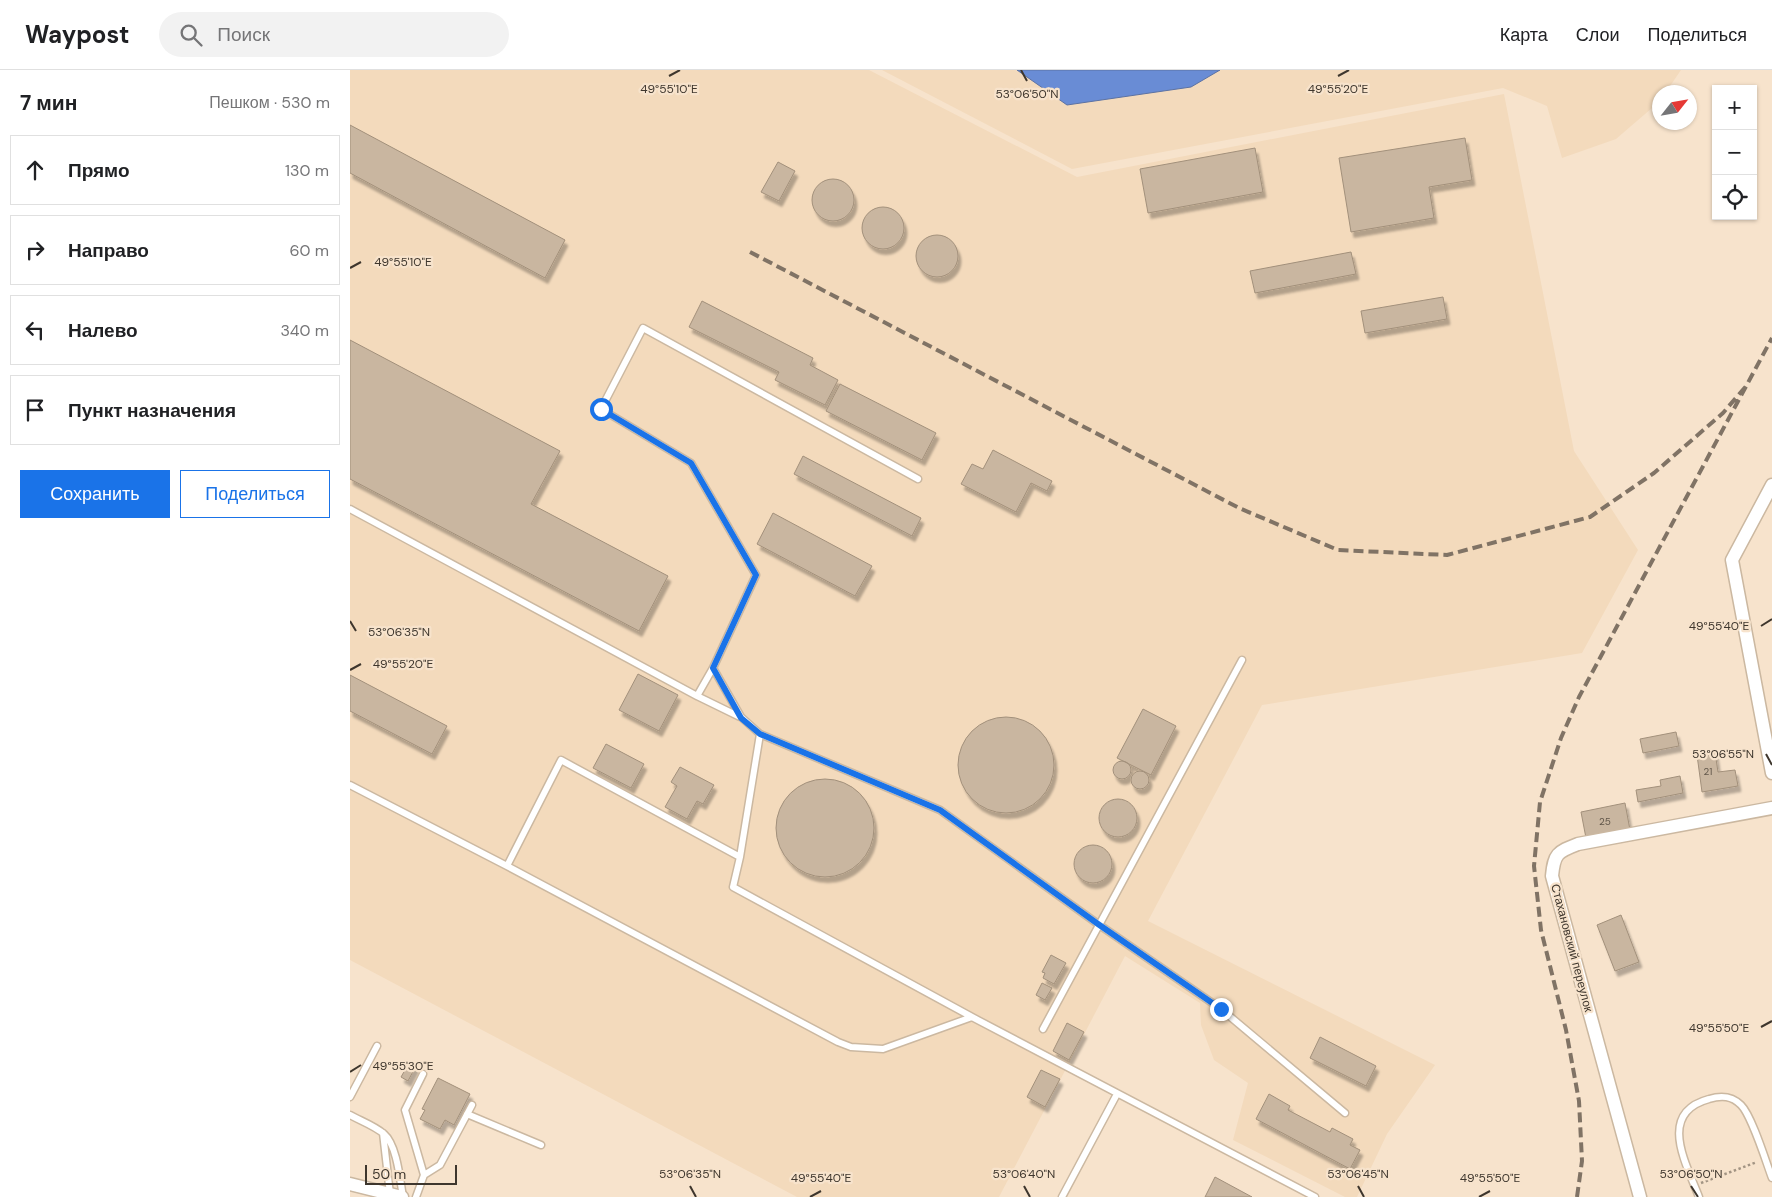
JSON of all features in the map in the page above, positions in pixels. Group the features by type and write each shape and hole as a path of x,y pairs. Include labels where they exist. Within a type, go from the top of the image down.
{"street":[{"path":"1772,485 1732,560 1772,773"},
{"name":"Стахановский переулок","path":"1640,1197 1552,876 1554,860 1563,850 1578,844 1772,808"},
{"path":"350,1184 399,1196"}],"lane":[{"path":"697,696 713,668 756,575 691,463 601,409 643,328 918,479"},
{"path":"350,509 741,718 760,734 940,810 1098,924 1221,1009 1345,1113"},
{"path":"1043,1029 1242,660"},
{"path":"713,668 741,718"},
{"path":"760,734 740,857 733,887 972,1017 1315,1197"},
{"path":"507,866 561,760 740,857"},
{"path":"350,785 838,1042 851,1047 883,1049 972,1017"},
{"path":"350,1097 377,1046"},
{"path":"416,1197 424,1175 405,1110 423,1074"},
{"path":"1062,1197 1117,1094"},
{"path":"1699,1197 1682,1152 1678,1127 1684,1112 1700,1101 1719,1096 1731,1097 1742,1106 1753,1126 1772,1178"},
{"path":"424,1175 440,1165 472,1105"},
{"path":"467,1114 541,1146"},
{"path":"350,1115 383,1133 389,1139 393,1147 399,1196"},
{"path":"383,1133 399,1196"}],"path":[{"path":"1694,1186 1765,1159"}],"shaded area":[{"path":"350,70 869,70 1077,177 1504,94 1574,451 1638,550 1582,653 1262,705 1148,921 1435,1065 1387,1134 1357,1197 1345,1197 1233,1140 1248,1083 1214,1060 1201,1025 1200,1003 1125,956 999,1197 797,1197 350,960"},
{"path":"882,70 1681,70 1671,85 1652,85 1652,108 1616,139 1562,158 1547,106 1503,88 1072,169"}],"water":[{"path":"1017,70 1220,70 1191,87 1067,105"}],"building":[{"path":"350,125 565,240 545,278 350,173"},
{"path":"1465,138 1472,180 1429,187 1434,218 1351,232 1339,158"},
{"path":"1255,148 1263,192 1148,213 1140,169"},
{"path":"778,162 795,171 779,201 761,192"},
{"path":"837,179 845,182 851,188 854,200 851,212 845,218 829,221 821,218 815,212 812,196 815,188 821,182"},
{"path":"887,207 895,210 901,216 904,228 901,240 895,246 879,249 871,246 865,240 862,224 865,216 871,210"},
{"path":"941,235 949,238 955,244 958,256 955,268 949,274 933,277 925,274 919,268 916,252 919,244 925,238"},
{"path":"1351,252 1356,274 1255,293 1250,271"},
{"path":"1443,297 1447,319 1365,333 1361,311"},
{"path":"702,301 813,358 810,365 838,380 825,405 775,380 779,372 689,327"},
{"path":"350,340 560,451 531,504 668,576 639,631 350,479"},
{"path":"840,384 936,433 922,460 826,411"},
{"path":"993,450 1052,481 1047,491 1031,483 1016,512 961,484 972,464 983,469"},
{"path":"803,456 921,518 912,536 794,474"},
{"path":"773,513 872,566 855,596 757,544"},
{"path":"638,674 678,695 659,731 619,710"},
{"path":"350,675 447,726 432,754 350,711"},
{"path":"1143,709 1176,726 1151,775 1117,758"},
{"path":"1006,717 1025,720 1040,731 1051,746 1054,765 1051,784 1040,799 1025,810 1006,813 987,810 972,799 961,784 958,765 961,746 972,731 987,720"},
{"path":"1676,732 1679,746 1643,753 1640,739"},
{"path":"606,744 644,764 631,788 593,768"},
{"path":"1715,752 1718,772 1735,770 1738,786 1702,792 1697,755"},
{"path":"1122,761 1128,764 1131,770 1128,776 1122,779 1116,776 1113,770 1116,764"},
{"path":"680,767 714,785 703,804 697,801 687,819 665,807 677,786 671,782"},
{"path":"1140,771 1146,774 1149,780 1146,786 1140,789 1134,786 1131,780 1134,774"},
{"path":"1680,776 1683,793 1638,802 1636,790 1661,786 1660,780"},
{"path":"825,779 844,783 859,794 870,809 874,828 870,847 859,862 844,873 825,877 806,873 791,862 780,847 776,828 780,809 791,794 806,783"},
{"path":"1118,799 1132,804 1137,818 1132,832 1118,837 1104,832 1099,818 1104,804"},
{"path":"1625,803 1630,830 1586,838 1581,812"},
{"path":"1093,845 1107,850 1112,864 1107,878 1093,883 1079,878 1074,864 1079,850"},
{"path":"1621,915 1639,962 1615,971 1597,925"},
{"path":"1051,955 1066,963 1054,984 1043,978 1045,973 1042,972"},
{"path":"1042,983 1052,988 1045,1000 1036,995"},
{"path":"1067,1023 1084,1032 1069,1060 1053,1051"},
{"path":"1320,1037 1376,1066 1366,1086 1310,1058"},
{"path":"409,1063 416,1066 408,1081 401,1077"},
{"path":"1041,1070 1060,1079 1045,1107 1027,1097"},
{"path":"438,1078 470,1094 454,1125 445,1120 440,1129 420,1119 425,1110 422,1109"},
{"path":"1269,1094 1290,1106 1288,1110 1330,1132 1332,1128 1353,1139 1350,1145 1360,1150 1350,1169 1256,1119"},
{"path":"1215,1177 1252,1197 1205,1197"}],"railway":[{"path":"750,252 1239,508 1338,550 1447,555 1590,517 1654,473 1723,413 1747,385"},
{"path":"1577,1197 1582,1161 1579,1101 1566,1030 1541,930 1534,866 1540,802 1561,738 1579,697 1772,338"}],"route":[{"path":"601,409 691,463 756,575 713,668 741,718 760,734 940,810 1098,924 1221,1009"}]}
